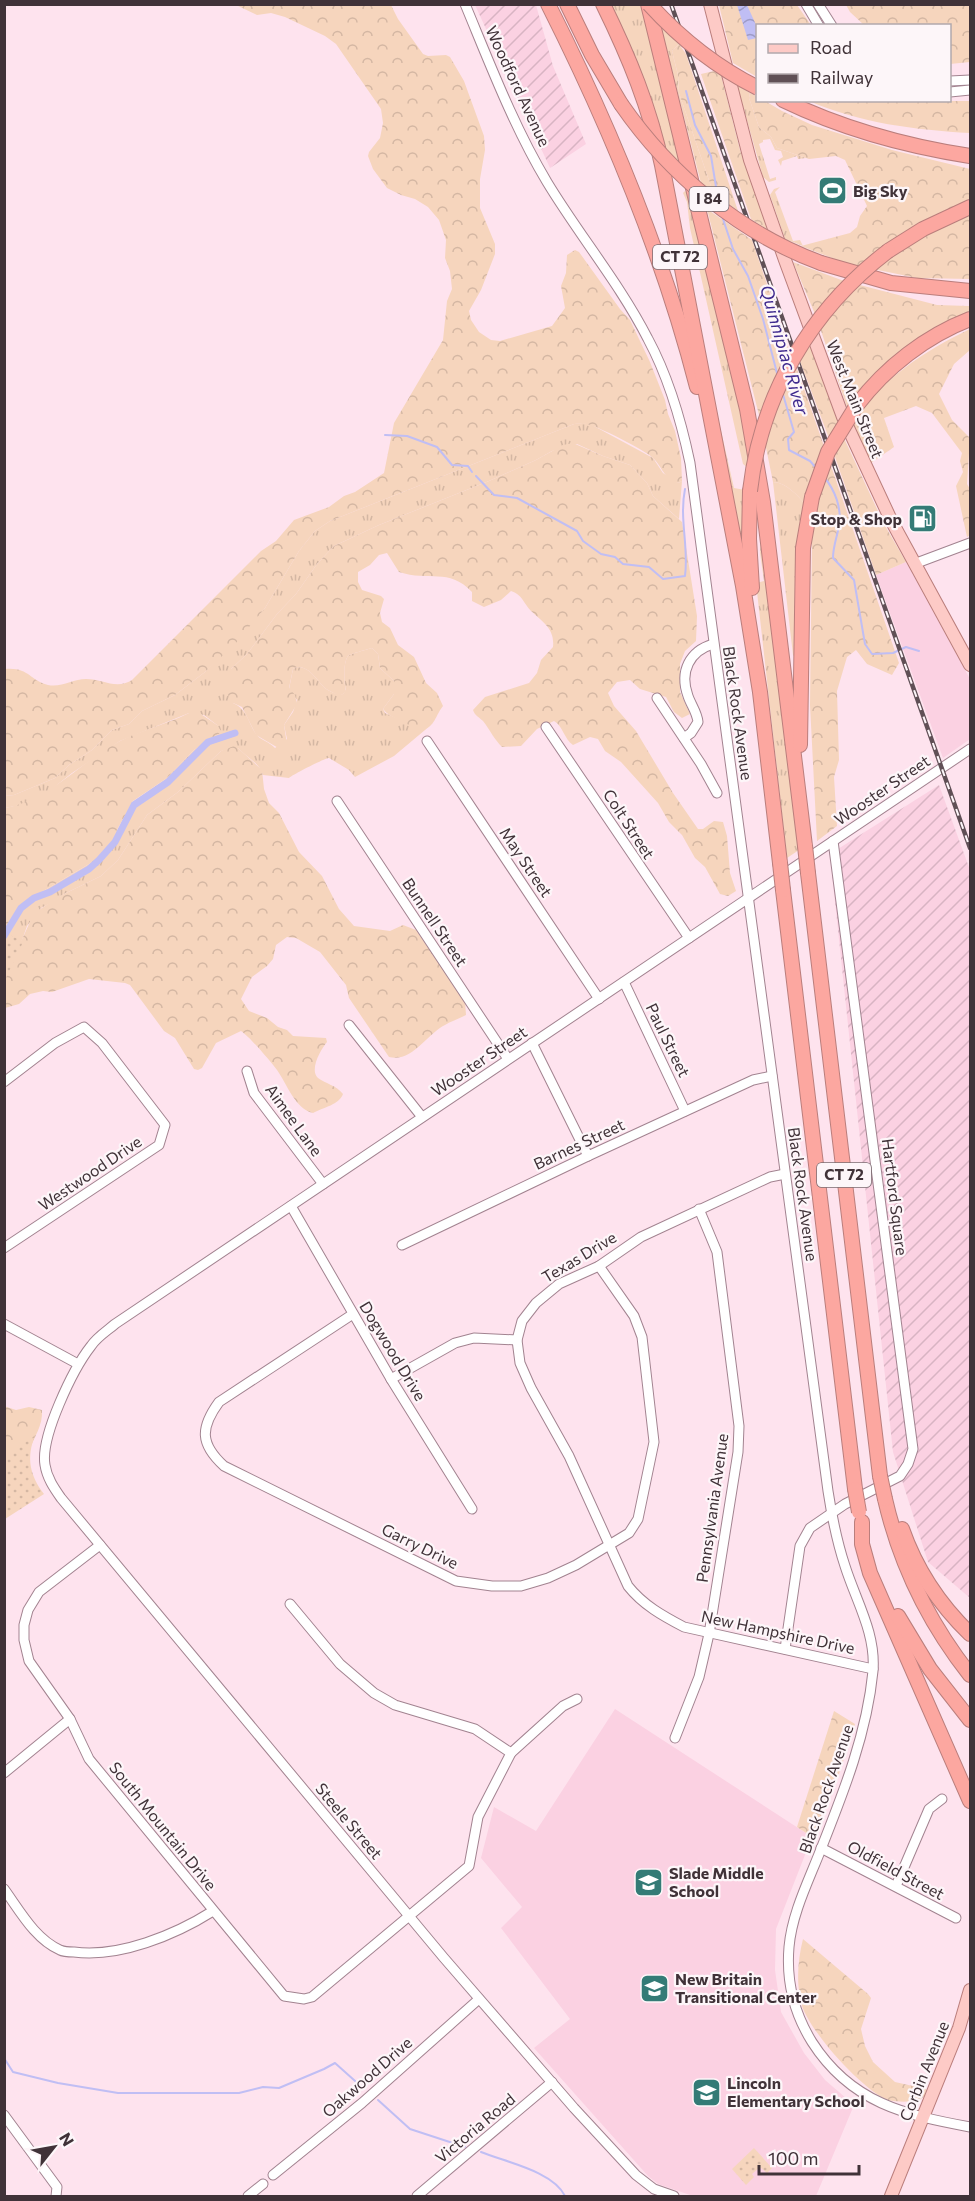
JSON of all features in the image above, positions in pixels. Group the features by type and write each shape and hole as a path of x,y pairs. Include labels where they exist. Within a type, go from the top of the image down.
{"highway":[{"path":"548,4 610,134 658,258 683,339 718,479 730,517"},
{"name":"CT 72","path":"603,4 637,78 656,138 752,638 855,1489 861,1517 883,1585 904,1628 935,1676 970,1720"},
{"path":"648,4 704,55 733,75 756,87"},
{"name":"CT 72","path":"648,4 755,448 766,522 873,1425 900,1553 916,1590 945,1640 970,1675"},
{"name":"I 84","path":"568,8 621,104 662,156 706,197 759,233 821,263 891,283 970,291"},
{"path":"788,102 848,127 917,146 970,156"},
{"path":"917,146 970,148"},
{"path":"768,757 768,721 749,558 750,491 755,457 764,424 794,356 816,322 841,292 888,251 923,229 970,207"},
{"path":"801,813 803,557 812,497 828,452 843,424 879,380 905,356 942,332 970,319"},
{"path":"888,1497 921,1572 945,1607 970,1634"},
{"path":"861,1517 863,1551 870,1573 970,1801"}],"main road":[{"name":"West Main Street","path":"710,4 742,131 781,250 843,417 874,487 970,665"},
{"name":"Corbin Avenue","path":"891,2196 959,2028 970,1990"}],"street":[{"name":"Woodford Avenue","path":"465,4 507,102 546,180"},
{"path":"806,4 818,24"},
{"path":"818,4 831,24"},
{"path":"951,81 970,80"},
{"path":"951,92 970,90"},
{"name":"Black Rock Avenue","path":"546,180 648,338 669,385 684,435 690,463 831,1513 845,1567 868,1625 873,1669 867,1714 860,1743 795,1920 789,1946 790,1984 799,2018 817,2050 846,2082 892,2108 923,2118 970,2127"},
{"path":"914,564 970,543"},
{"path":"684,738 698,722 698,716 686,689 686,668 692,655 714,644"},
{"path":"657,698 717,793"},
{"name":"Colt Street","path":"546,727 689,938"},
{"name":"May Street","path":"427,741 600,999"},
{"name":"Wooster Street","path":"47,1436 78,1364 92,1344 115,1324 970,749"},
{"name":"Bunnell Street","path":"337,801 508,1059"},
{"name":"Hartford Square","path":"785,1649 800,1546 810,1528 831,1513 900,1476 908,1464 913,1449 833,841"},
{"name":"Paul Street","path":"624,982 685,1112"},
{"path":"349,1025 422,1117"},
{"name":"Westwood Drive","path":"4,1082 55,1043 84,1027 102,1042 165,1125 159,1145 4,1248"},
{"path":"532,1043 588,1156"},
{"name":"Aimee Lane","path":"247,1071 254,1093 323,1184"},
{"name":"Barnes Street","path":"402,1245 753,1080 772,1076"},
{"name":"Texas Drive","path":"517,1340 522,1321 536,1303 559,1284 598,1266 640,1237 770,1177 785,1174"},
{"name":"Dogwood Drive","path":"291,1206 391,1379 472,1509"},
{"name":"Pennsylvania Avenue","path":"675,1738 699,1677 709,1634 738,1452 739,1426 717,1252 699,1209"},
{"name":"Garry Drive","path":"353,1314 219,1402 208,1416 205,1435 210,1454 224,1466 456,1581 492,1587 521,1586 548,1578 576,1565 629,1533 638,1519 654,1443 642,1337 634,1316 598,1266"},
{"path":"4,1324 78,1364"},
{"path":"391,1379 455,1343 474,1338 517,1340 520,1363 531,1388 569,1456 610,1545"},
{"name":"Steele Street","path":"47,1436 44,1449 45,1466 51,1483 61,1498 479,1999 624,2165 652,2192 674,2196"},
{"name":"South Mountain Drive","path":"100,1545 39,1592 28,1610 24,1625 24,1640 30,1661 70,1719 89,1759 284,1996 296,1999 312,1997 469,1866 478,1817 511,1753"},
{"name":"New Hampshire Drive","path":"610,1545 628,1586 637,1598 684,1627 873,1669"},
{"path":"290,1604 340,1664 374,1693 395,1705 475,1729 511,1753 563,1706 576,1699"},
{"path":"4,1773 70,1719"},
{"path":"896,1886 929,1809 942,1799"},
{"name":"Oldfield Street","path":"821,1848 956,1918"},
{"path":"4,1889 37,1933 61,1951 93,1955 132,1948 198,1921 213,1911"},
{"name":"Oakwood Drive","path":"273,2175 362,2103 479,1999"},
{"name":"Victoria Road","path":"417,2196 552,2082"},
{"path":"4,2115 57,2187 56,2196"},
{"path":"248,2196 263,2184"}],"shaded area":[{"path":"475,5 536,5 553,66 586,144 550,168"},
{"path":"906,562 970,679 970,739 943,758 876,575"},
{"path":"939,785 970,870 970,1598 928,1562 893,1452 830,854"},
{"path":"615,1709 812,1837 776,1929 775,1970 781,2012 804,2053 825,2080 854,2105 816,2196 693,2196 658,2184 648,2176 534,2048 570,2019 501,1928 522,1907 481,1858 494,1807 536,1831"}],"green space":[{"path":"236,5 391,5 423,54 450,57 464,81 484,136 480,208 495,244 495,254 481,290 469,311 471,320 479,332 491,340 500,341 552,326 565,308 561,286 566,273 567,255 575,250 579,252 630,320 650,362 675,431 681,458 682,481 674,482 655,460 635,446 590,425 574,424 330,521 315,531 299,551 265,608 235,644 205,672 175,695 142,711 129,724 112,730 92,750 69,765 55,778 14,795 5,796 5,669 19,670 42,683 53,686 86,679 115,684 132,680 261,551 276,541 294,520 329,507 384,473 394,423 443,340 447,301 452,289 450,271 445,258 446,240 439,220 428,207 387,188 373,169 368,156 380,138 383,123 381,109 336,44 325,36 285,17 271,13 257,15"},
{"path":"610,5 639,5 645,12 684,167 663,146 659,126 637,61"},
{"path":"719,5 797,5 810,24 756,24 756,76 733,63"},
{"path":"846,5 970,5 970,62 951,64 951,24 863,24"},
{"path":"661,27 679,44 672,51 678,75 679,93 713,192 701,183"},
{"path":"679,44 686,54 738,211 713,192 679,93 678,75 672,51"},
{"path":"714,71 721,75 740,150 768,230 751,219 701,74"},
{"path":"737,85 750,93 749,98 759,127 771,137 777,148 806,158 798,159 797,156 782,161 781,166 778,160 783,157 781,151 775,150 770,139 763,140 759,144 770,179 776,177 776,180 769,182 763,177"},
{"path":"750,93 756,96 756,102 767,102 812,125 892,150 970,169 970,200 915,227 858,268 801,246 850,233 857,227 860,216 867,206 845,160 836,156 809,159 777,148 771,137 759,127 749,98"},
{"path":"970,101 970,133 888,124 828,109 811,102"},
{"path":"780,187 775,192 793,241 800,240 803,246 785,239 770,195 774,189"},
{"path":"685,191 692,198 751,451 748,468 743,464 690,228 687,202 683,193"},
{"path":"707,209 752,240 790,352 760,419"},
{"path":"970,211 970,279 917,278 873,269 927,232"},
{"path":"793,262 844,281 815,314"},
{"path":"856,284 937,305 969,306 970,311 951,320 848,410 819,325"},
{"path":"970,329 970,350 954,364 939,394 952,420 970,438 967,484 970,489 970,535 967,537 956,486 963,472 960,461 962,453 932,413 916,406 884,418 894,447 871,463 852,422 890,379 936,347"},
{"path":"808,341 839,425 830,441 798,356"},
{"path":"795,363 825,449 806,505 787,487 773,482 764,438"},
{"path":"717,422 719,422 734,488 745,490 742,549"},
{"path":"574,424 592,425 653,458 663,473 678,483 682,481 679,519 653,496 647,483 630,465 577,444 552,451 489,481 379,525 334,546 317,564 296,594 277,614 247,654 231,669 233,703 244,712 258,736 275,748 287,739 284,725 293,712 297,700 289,689 293,669 297,667 306,669 326,689 339,695 343,694 346,690 344,678 346,659 355,653 372,648 378,654 380,668 394,681 394,694 383,709 385,713 422,729 431,725 394,756 355,777 349,770 329,758 289,778 263,775 255,763 238,748 221,751 178,792 147,815 118,860 101,876 41,908 27,926 21,943 5,939 15,917 28,900 89,864 118,829 134,801 167,778 194,750 220,733 217,725 204,715 189,713 120,741 48,792 26,804 5,808 5,796 14,795 55,778 69,765 92,750 112,730 129,724 142,711 175,695 205,672 265,608 299,551 315,531 330,521"},
{"path":"843,436 884,524 906,562 876,575 834,454"},
{"path":"573,443 630,465 647,483 653,496 682,522 697,616 696,641 685,651 680,664 680,692 690,714 682,718 674,712 666,697 640,689 630,680 617,682 608,693 614,706 636,731 673,793 698,829 703,829 714,821 723,822 727,836 730,873 736,891 728,896 720,894 705,867 695,858 682,835 669,822 658,803 621,762 605,751 598,739 590,737 573,745 554,721 537,729 521,746 502,747 475,714 473,710 485,697 529,683 537,673 541,660 553,647 552,635 547,626 515,592 511,591 501,600 484,607 472,601 472,592 455,580 399,572 387,553 379,555 370,565 358,572 358,582 362,590 384,599 380,613 382,622 390,628 398,645 414,657 426,683 437,693 443,706 432,724 426,728 413,729 383,709 394,694 394,681 380,668 378,654 372,648 348,656 344,678 346,691 339,696 326,689 306,669 297,667 293,669 289,688 295,695 297,704 284,725 287,744 280,749 256,735 242,707 233,703 228,695 227,686 231,678 231,669 247,654 277,614 296,594 317,564 334,546 379,525 489,481 563,445"},
{"path":"830,463 899,663 892,675 867,664 856,650 847,657 837,691 839,760 834,777 837,826 817,841 810,705 812,539 817,499"},
{"path":"773,482 787,487 806,505 796,658 793,655"},
{"path":"761,534 799,850 787,858 756,583 764,581 760,553"},
{"path":"198,712 217,725 220,733 194,750 167,778 133,801 108,846 89,864 28,900 15,917 5,939 5,808 21,804 51,789 120,741 189,713"},
{"path":"234,746 262,770 264,789 269,803 279,813 299,852 322,876 339,909 354,926 390,931 403,925 416,930 465,1001 466,1015 439,1029 405,1056 389,1057 349,998 346,985 320,952 296,938 287,937 276,945 273,959 252,977 241,999 249,1011 267,1018 293,1036 326,1038 327,1042 315,1065 316,1074 318,1078 343,1094 335,1103 313,1113 301,1107 277,1070 241,1031 216,1043 202,1068 194,1069 175,1038 164,1031 130,985 125,983 89,979 52,992 43,991 30,994 19,1004 5,1008 4,979 34,913 64,894 101,876 118,860 147,815 178,792 221,751"},
{"path":"5,932 23,942 5,980"},
{"path":"4,1406 16,1410 29,1407 42,1410 40,1426 29,1451 5,1458"},
{"path":"35,1436 31,1451 31,1466 35,1480 44,1494 5,1519 5,1455"},
{"path":"834,1711 855,1724 838,1777 812,1837 797,1827"},
{"path":"803,1939 871,1998 861,2029 865,2046 873,2062 895,2082 926,2089 922,2099 894,2101 877,2094 851,2072 824,2042 813,2027 801,2002 798,1970"},
{"path":"754,2148 772,2168 767,2173 760,2167 752,2174 754,2177 746,2185 732,2169"}],"water":[{"path":"737,5 747,5 756,25 756,38 748,40"}],"waterway":[{"name":"Quinnipiac River","path":"686,91 695,125 711,156 718,199"},
{"name":"Quinnipiac River","path":"722,216 733,249 748,276 763,319 778,377"},
{"name":"Quinnipiac River","path":"782,391 794,432 788,439 789,450 810,461 816,468"},
{"path":"385,435 407,436 437,447 452,465 468,466 472,472"},
{"path":"476,476 494,495 517,498 577,531 583,541 601,554 615,557 623,564 649,567 663,579 685,576 683,511 685,489"},
{"name":"Quinnipiac River","path":"824,477 834,493 839,513 833,558 854,580 865,644 872,654 893,653 906,647 919,651"},
{"path":"4,936 21,908 34,898 50,892 89,869 99,860 115,842 134,805 168,782 208,742 235,733"},
{"path":"4,2058 13,2072 58,2083 118,2093 239,2093 263,2087 279,2088 335,2063 364,2089"},
{"path":"378,2100 410,2129 465,2147"},
{"path":"481,2152 528,2168 550,2180 565,2196"}],"railway":[{"path":"671,4 970,848"}],"place":[{"name":"Big Sky","path":"832,191"},
{"name":"Stop & Shop","path":"923,519"},
{"name":"Slade Middle School","path":"648,1882"},
{"name":"New Britain Transitional Center","path":"654,1988"},
{"name":"Lincoln Elementary School","path":"706,2092"}]}
